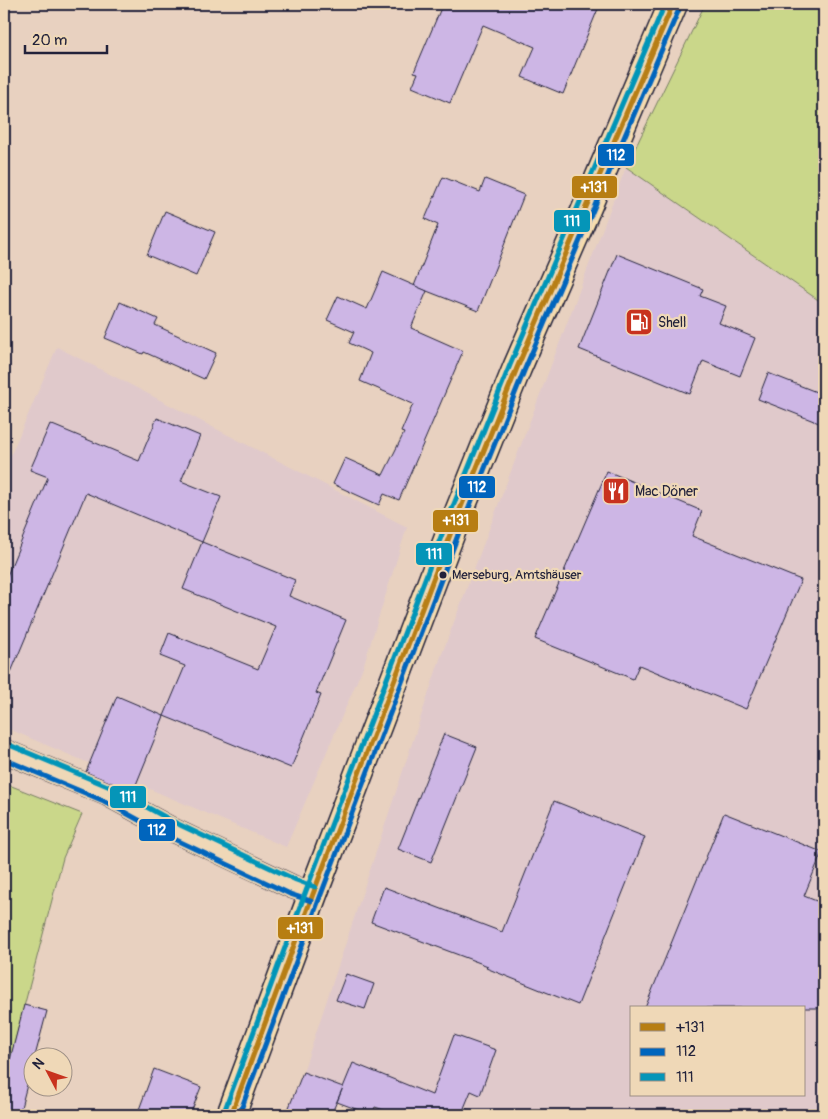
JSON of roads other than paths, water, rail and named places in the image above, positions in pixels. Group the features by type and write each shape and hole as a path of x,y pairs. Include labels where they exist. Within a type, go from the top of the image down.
{"main road":[{"path":"231,1115 451,532 516,368 673,4"}],"street":[{"path":"4,751 107,794 173,830 293,887 313,894"}],"place":[{"name":"Shell","path":"639,322"},
{"name":"Mac Döner","path":"616,491"},
{"name":"Merseburg, Amtshäuser","path":"443,575"}]}
